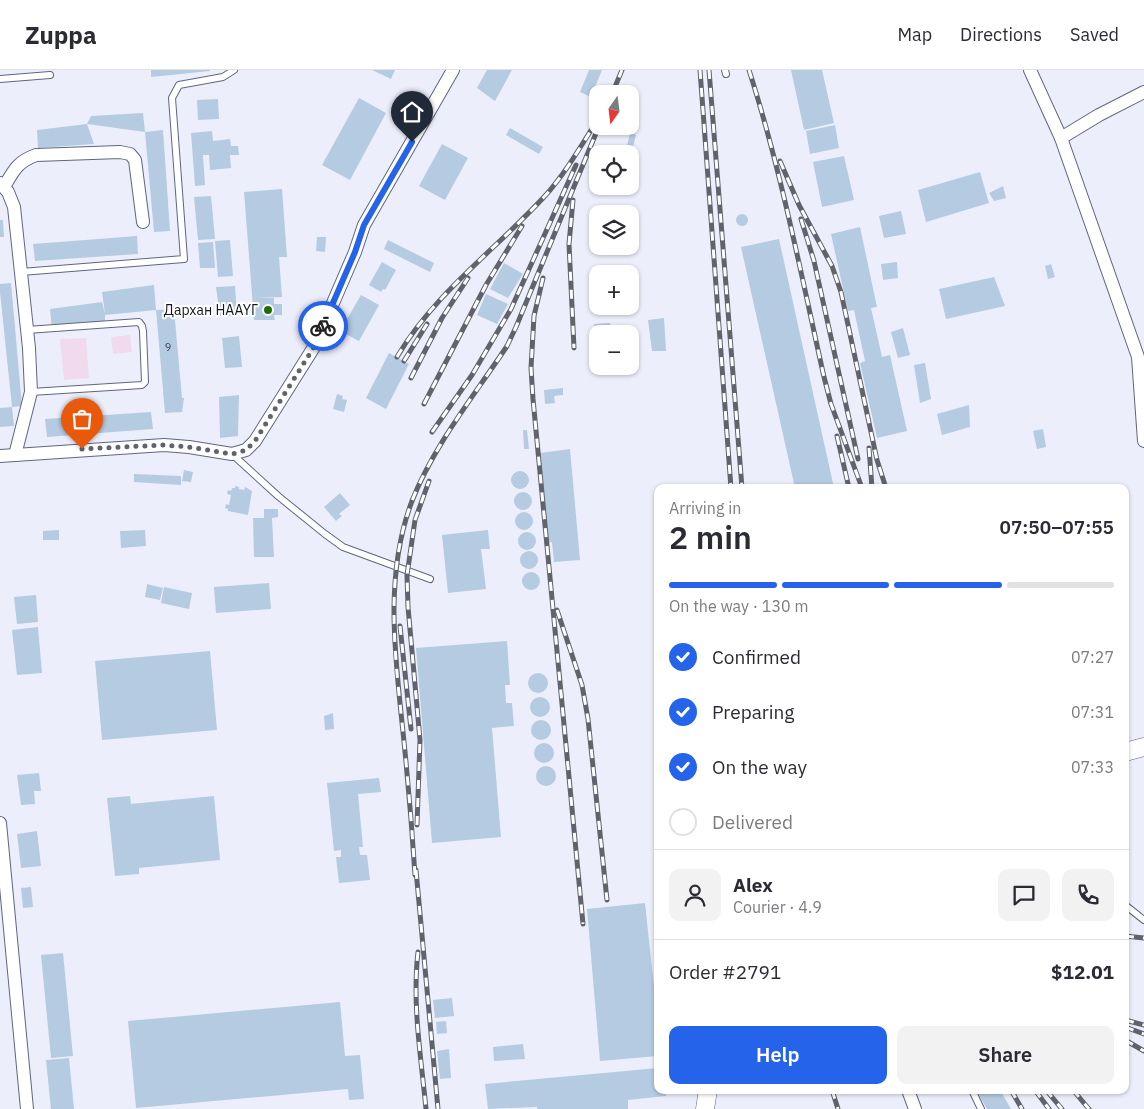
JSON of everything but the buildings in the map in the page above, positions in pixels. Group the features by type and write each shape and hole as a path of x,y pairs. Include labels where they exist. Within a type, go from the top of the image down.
{"street":[{"path":"0,456 164,445 232,454 246,450 255,441 314,347 355,252 364,225 454,70"},
{"path":"1030,70 1061,138 1138,357 1144,441"},
{"path":"1061,138 1099,115 1144,92"},
{"path":"16,455 31,392 27,330 14,207 12,198 2,185 24,159 36,155 130,154 135,160 143,222"},
{"path":"1129,751 1144,747"},
{"path":"0,823 27,1109"},
{"path":"705,1109 707,1094"},
{"path":"909,1094 915,1109"}],"lane":[{"path":"21,272 184,260 172,98 179,85 223,77 234,70"},
{"path":"0,79 50,75"},
{"path":"27,330 139,322 143,331 146,382 142,385 31,392"},
{"path":"232,454 278,496 343,547 430,580"},
{"path":"1129,908 1144,920"},
{"path":"974,1094 982,1109"}],"shaded area":[{"path":"130,335 132,352 113,354 111,337"},
{"path":"86,338 89,378 64,380 60,339"}],"railway":[{"path":"616,85 622,70"},
{"path":"700,70 731,484"},
{"path":"709,70 742,484"},
{"path":"749,70 781,184 831,404 861,484"},
{"path":"397,357 412,334 447,293 552,188 573,160 589,134"},
{"path":"415,875 395,645 395,586 403,529 412,501 431,460 455,421 507,346 595,135"},
{"path":"780,161 799,205 832,266 841,292 877,460 885,484"},
{"path":"432,432 472,375 511,309 576,165"},
{"path":"573,200 569,244 574,348"},
{"path":"801,219 814,261 858,459"},
{"path":"424,404 486,285 522,226"},
{"path":"411,378 442,318 468,278"},
{"path":"543,278 534,316 531,368 583,924"},
{"path":"404,361 427,324"},
{"path":"837,436 848,484"},
{"path":"869,448 872,484"},
{"path":"417,825 420,740 408,607 407,575 415,520 429,481"},
{"path":"557,610 582,685 588,719 607,900"},
{"path":"400,626 411,729"},
{"path":"416,870 438,1109"},
{"path":"1129,936 1144,938"},
{"path":"418,952 416,972 417,1011 426,1109"},
{"path":"1129,1021 1144,1025"},
{"path":"1129,1028 1144,1034"},
{"path":"1129,1042 1144,1051"},
{"path":"833,1094 838,1109"},
{"path":"1013,1094 1022,1109"},
{"path":"1038,1094 1049,1109"},
{"path":"1049,1094 1062,1109"},
{"path":"1076,1094 1089,1109"}],"way so far":[{"path":"82,449 164,445 232,454 246,450 255,441 314,347 323,326"}],"place":[{"name":"Дархан НААҮГ","path":"268,310"}],"route":[{"path":"323,326 355,252 364,225 412,142"}]}
